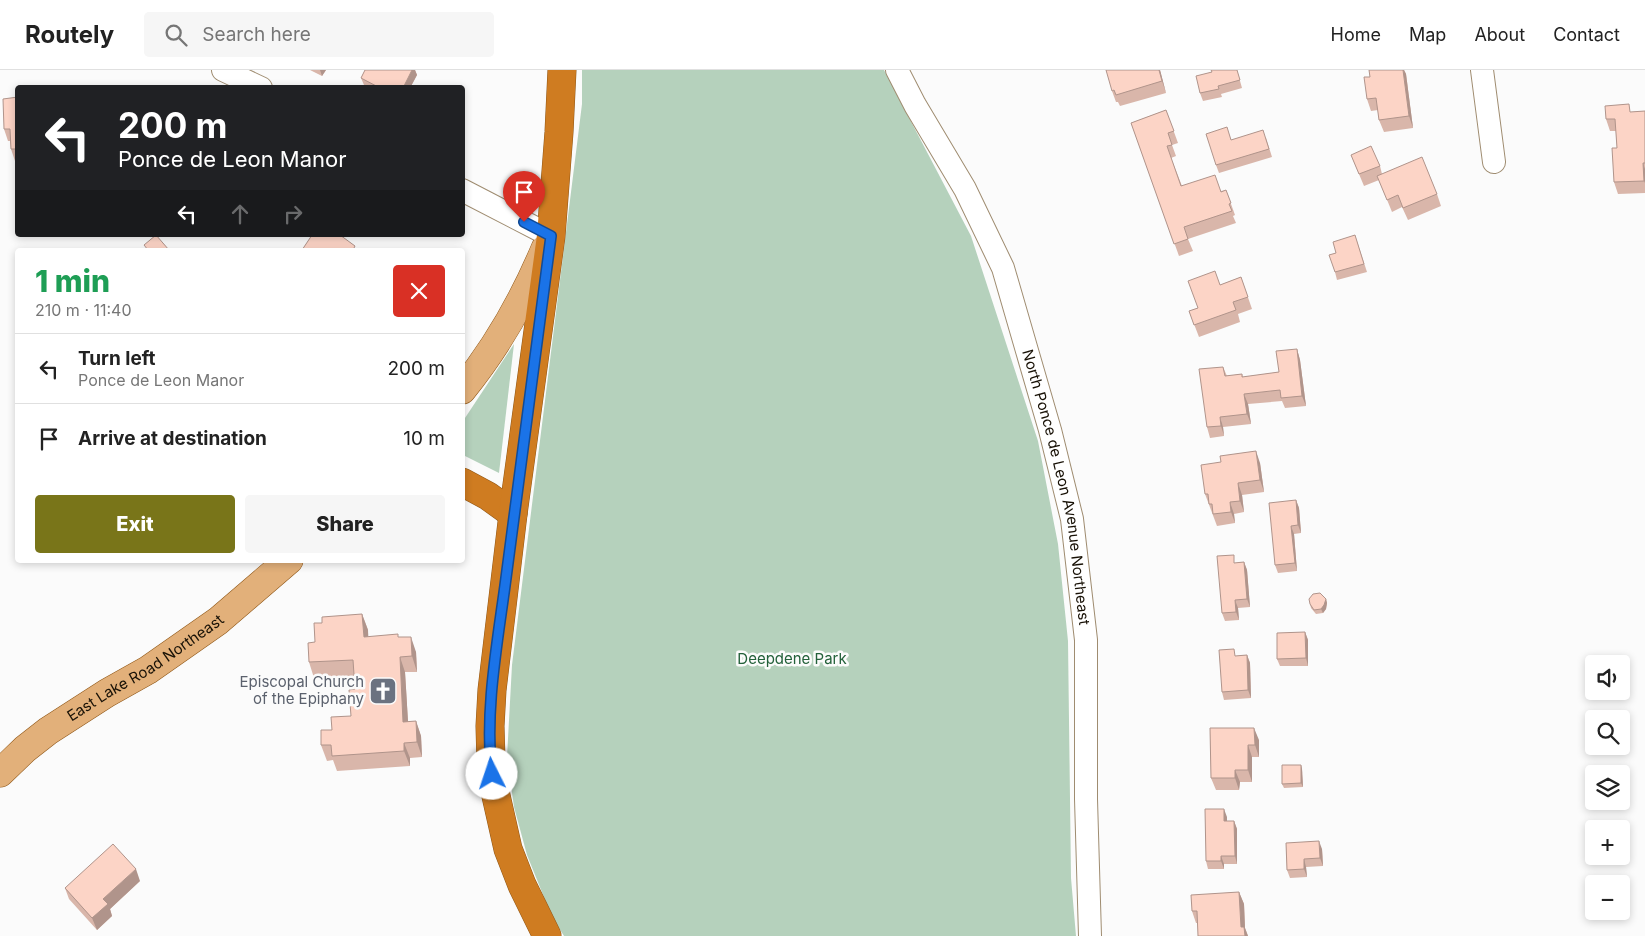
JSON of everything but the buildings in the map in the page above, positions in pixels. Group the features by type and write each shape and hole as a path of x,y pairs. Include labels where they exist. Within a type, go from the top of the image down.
{"highway":[{"path":"547,936 522,885 508,849 494,787 490,726 492,690 513,514 551,236 562,70"},
{"path":"465,484 488,496 513,514"}],"main road":[{"path":"465,386 495,345 530,285 551,236"},
{"name":"East Lake Road Northeast","path":"0,773 25,749 48,731 107,693 148,670 218,621 286,563"}],"street":[{"path":"223,70 255,85"},
{"name":"North Ponce de Leon Avenue Northeast","path":"897,70 965,189 1003,268 1048,422 1072,519 1086,640 1086,799 1090,936"},
{"path":"1482,70 1494,162"},
{"path":"465,192 551,236"}],"green space":[{"name":"Deepdene Park","path":"582,70 884,70 971,236 1038,441 1058,544 1068,641 1071,878 1076,936 564,936 552,917 527,855 514,807 507,757 512,665 582,104"},
{"path":"514,344 499,473 465,456 465,418"}],"place":[{"name":"Episcopal Church of the Epiphany","path":"383,691"}],"route":[{"path":"492,774 490,726 492,690 513,514 551,236 524,222"}]}
